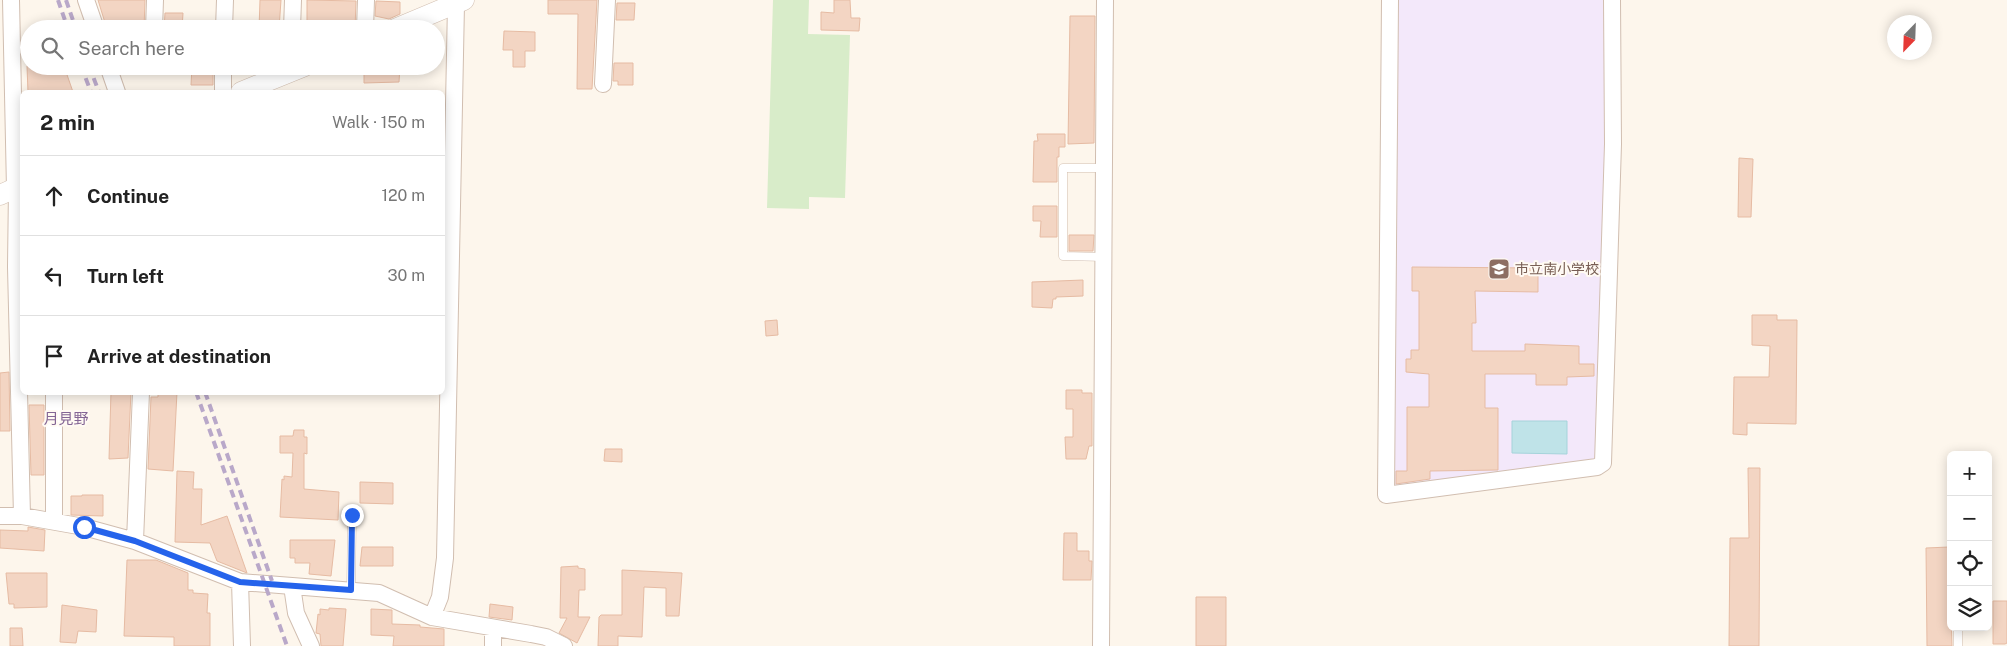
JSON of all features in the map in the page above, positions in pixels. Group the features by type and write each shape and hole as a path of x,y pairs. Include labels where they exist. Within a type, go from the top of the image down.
{"street":[{"path":"11,0 22,516"},
{"path":"86,0 93,20"},
{"path":"155,20 156,0"},
{"path":"224,20 225,0"},
{"path":"292,20 293,0"},
{"path":"365,20 366,0"},
{"path":"603,84 607,0"},
{"path":"1101,646 1106,0"},
{"path":"1390,0 1386,495 1597,467 1603,463 1613,144 1612,0"},
{"path":"415,20 458,1 445,558 440,597 432,617"},
{"path":"111,75 116,90"},
{"path":"222,90 223,75"},
{"path":"246,90 280,75"},
{"path":"54,395 54,521"},
{"path":"135,541 142,395"},
{"path":"0,516 22,516 54,521 135,541 240,582 379,593 432,617 493,628 531,640 546,637 564,646"},
{"path":"240,582 242,646"},
{"path":"292,586 296,613 311,646"},
{"path":"493,628 493,646"}],"lane":[{"path":"1105,168 1063,168 1063,256 1105,257"},
{"path":"351,590 352,515"},
{"path":"1958,631 1958,646"}],"shaded area":[{"name":"市立南小学校","path":"1396,0 1608,0 1605,235 1597,463 1390,489"}],"green space":[{"path":"773,0 809,0 808,34 850,35 845,198 809,197 809,209 767,208"}],"water":[{"path":"1512,421 1567,421 1567,454 1512,453"}],"building":[{"path":"98,0 145,0 144,20 104,20"},
{"path":"260,0 281,0 280,20 259,20"},
{"path":"307,0 356,1 355,20 307,20"},
{"path":"548,0 597,0 592,89 577,89 578,14 548,14"},
{"path":"834,0 850,0 851,18 860,18 859,31 821,30 821,12 834,13"},
{"path":"376,1 400,2 400,14 389,19 375,16"},
{"path":"617,3 635,3 634,20 616,20"},
{"path":"165,13 183,13 183,20 165,20"},
{"path":"1070,16 1095,16 1094,143 1068,144"},
{"path":"504,31 535,32 535,51 525,51 525,67 513,67 513,50 503,50"},
{"path":"614,63 633,63 633,85 618,85 618,81 613,81"},
{"path":"27,75 67,75 72,90 28,90"},
{"path":"192,75 213,75 213,85 191,85"},
{"path":"364,75 399,75 399,82 364,83"},
{"path":"1037,134 1065,134 1065,147 1059,147 1059,157 1057,157 1057,182 1033,182 1034,141 1038,141"},
{"path":"1739,158 1753,159 1751,217 1738,217"},
{"path":"1033,206 1057,206 1057,237 1040,237 1041,221 1033,221"},
{"path":"1069,235 1094,235 1093,251 1069,251"},
{"path":"1412,267 1538,268 1538,292 1475,291 1476,323 1472,323 1472,351 1525,351 1525,344 1579,346 1579,364 1594,364 1594,376 1567,377 1567,385 1536,385 1536,374 1485,374 1485,408 1498,408 1498,470 1430,471 1430,479 1396,484 1396,471 1407,471 1407,407 1429,407 1429,374 1406,372 1406,359 1411,359 1411,350 1419,350 1419,291 1412,291"},
{"path":"1083,280 1083,296 1056,297 1056,299 1053,299 1052,308 1032,307 1032,282"},
{"path":"1752,315 1777,315 1777,320 1797,320 1796,424 1747,423 1747,435 1733,434 1734,377 1769,377 1770,346 1752,345"},
{"path":"777,320 778,335 766,336 765,321"},
{"path":"9,372 10,431 0,431 0,373"},
{"path":"1066,390 1082,390 1082,393 1092,393 1092,446 1089,446 1086,459 1066,459 1065,437 1073,437 1073,409 1066,409"},
{"path":"111,395 131,395 128,458 109,459"},
{"path":"158,395 177,395 173,471 148,469 151,397 158,397"},
{"path":"29,405 44,405 44,475 31,475"},
{"path":"294,430 304,430 304,437 307,437 307,454 304,453 304,489 339,492 338,520 280,517 282,479 284,480 284,476 292,477 293,453 280,453 280,436 293,436"},
{"path":"605,449 622,449 622,462 604,461"},
{"path":"1748,468 1760,468 1759,646 1729,646 1730,538 1749,538"},
{"path":"177,471 194,472 193,489 202,489 201,525 227,516 247,573 217,561 210,543 175,542"},
{"path":"360,482 393,483 393,504 360,503"},
{"path":"103,495 103,516 71,515 71,496"},
{"path":"28,527 45,530 44,551 0,548 0,530 28,531"},
{"path":"1064,533 1077,533 1077,551 1089,551 1089,561 1092,561 1091,580 1063,580"},
{"path":"290,540 335,540 331,576 309,574 310,563 295,563 295,558 290,558"},
{"path":"362,547 393,547 393,566 360,566"},
{"path":"1947,547 1947,631 1952,631 1952,646 1927,646 1926,548"},
{"path":"127,560 156,560 188,573 188,590 193,590 193,593 208,594 207,613 210,613 210,646 174,646 174,637 124,636"},
{"path":"578,566 578,568 585,569 585,590 579,590 578,617 590,617 577,643 559,633 567,618 560,618 561,567"},
{"path":"622,570 682,573 679,616 666,616 666,588 644,587 642,637 618,636 618,646 598,646 599,617 601,615 622,615"},
{"path":"6,573 47,573 47,607 14,608 14,604 9,604"},
{"path":"1196,597 1226,597 1226,646 1196,646"},
{"path":"1993,601 2007,601 2007,643 2005,644 1993,644"},
{"path":"490,604 513,607 512,620 489,617"},
{"path":"62,605 97,610 96,632 78,631 76,643 60,642"},
{"path":"329,608 346,609 343,646 321,646 320,634 316,633 320,609 329,610"},
{"path":"371,609 392,610 392,624 420,625 420,627 444,629 444,646 393,646 394,636 371,635"},
{"path":"10,628 22,628 23,646 10,646"}],"railway":[{"path":"58,0 65,20"},
{"path":"66,0 73,20"},
{"path":"84,75 90,90"},
{"path":"92,75 98,90"},
{"path":"197,395 287,646"},
{"path":"206,395 272,581"}],"place":[{"name":"市立南小学校","path":"1499,269"}],"district":[{"name":"月見野","path":"66,419"}],"route":[{"path":"84,527 135,541 240,582 351,590 352,515"}]}
